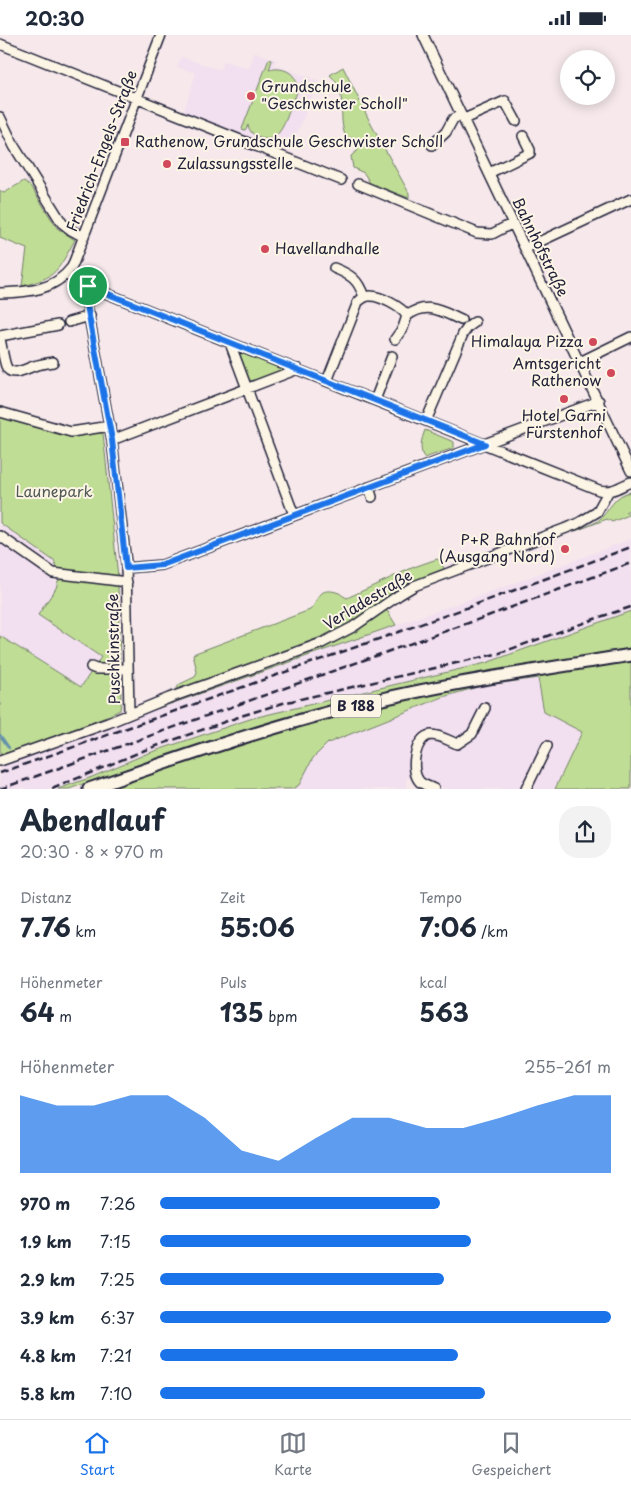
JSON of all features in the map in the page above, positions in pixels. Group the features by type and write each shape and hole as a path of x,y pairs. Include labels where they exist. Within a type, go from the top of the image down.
{"main road":[{"name":"B 188","path":"89,789 229,741 335,711 393,697 480,680 631,655"}],"street":[{"name":"Friedrich-Engels-Straße","path":"66,275 76,259 161,35"},
{"name":"Bahnhofstraße","path":"423,35 631,471"},
{"path":"0,44 341,180"},
{"path":"432,145 446,132 453,119 505,101 516,121"},
{"path":"0,117 14,146 62,223 84,237"},
{"path":"489,173 530,153 523,136"},
{"path":"358,184 469,231 492,234 513,223"},
{"path":"526,248 631,199"},
{"path":"334,268 354,277 361,287 364,297"},
{"path":"0,293 37,290 47,287 66,275 88,286 599,490 608,492 631,482"},
{"name":"Puschkinstraße","path":"88,286 86,300 110,426 126,568 129,714"},
{"path":"327,381 358,302 364,297 371,295 398,307 407,316"},
{"path":"395,339 403,328 407,316 414,311 431,307 461,320"},
{"path":"69,322 90,316"},
{"path":"426,421 463,334 475,322"},
{"path":"53,362 34,366 26,370 10,371 6,367 0,338 58,325"},
{"path":"580,362 631,337"},
{"path":"230,343 294,515"},
{"path":"375,400 392,356"},
{"path":"112,440 161,417 247,389 298,369"},
{"path":"126,568 162,565 599,401"},
{"path":"0,412 71,432 110,426"},
{"path":"369,487 372,497"},
{"name":"Verladestraße","path":"0,761 108,723 332,639 414,586 577,524 597,512 608,492"},
{"path":"0,536 53,573 126,582"},
{"path":"91,667 96,669 128,669"},
{"path":"434,789 420,782 413,767 414,759 423,739 428,735 434,735 458,744 472,734 485,708"},
{"path":"526,789 547,746"}],"shaded area":[{"name":"Grundschule \"Geschwister Scholl\"","path":"255,52 276,60 274,65 318,81 289,153 184,111 196,73 177,67 181,57 220,70 224,61 249,69"},
{"path":"0,523 54,561 46,575 57,583 56,588 38,615 102,657 81,687 0,636"},
{"path":"631,539 631,611 486,663 253,718 146,754 58,789 26,789 24,787 19,789 0,789 0,765 510,585"},
{"path":"538,678 544,711 582,732 555,789 443,789 426,781 406,778 406,789 292,789 299,785 313,758 328,743 443,697 481,686"}],"green space":[{"path":"269,59 272,60 269,70 285,70 293,75 297,91 280,131 277,135 267,139 254,135 248,125 245,130 242,129"},
{"path":"343,67 372,126 409,193 409,198 370,183 364,173 353,168 351,156 358,150 358,145 356,139 346,137 343,129 340,90 330,75"},
{"path":"24,181 32,188 57,228 75,240 60,266 50,276 22,286 27,249 0,238 0,191 4,193"},
{"path":"238,351 287,370 251,384"},
{"name":"Launepark","path":"0,414 72,435 103,433 118,577 58,570 54,561 0,523"},
{"path":"425,430 454,442 454,448 424,458 421,444"},
{"path":"631,492 631,509 625,512 629,515 612,522 607,519 575,531 598,521 616,499 625,493"},
{"path":"437,559 441,561 444,569 403,585 350,624 332,633 175,690 180,684 195,677 197,672 193,654 310,610 325,591 338,592 347,598 414,567"},
{"path":"63,578 118,585 120,710 104,718 0,756 0,636 81,687 101,657 38,615 56,588 58,581"},
{"path":"386,609 396,625 139,715 170,702 319,649 358,629"},
{"path":"631,611 631,648 466,676 344,702 244,730 69,789 58,789 146,754 253,718 486,663"},
{"path":"631,659 631,789 555,789 582,732 544,712 538,678 481,686 443,697 328,743 313,758 299,785 292,789 104,789 268,735 361,709 476,686"}],"waterway":[{"path":"0,735 9,748"}],"railway":[{"path":"0,773 469,607 631,547"},
{"path":"0,789 474,621 631,563"},
{"path":"52,789 145,750 244,715 283,703 500,653 631,607"}],"place":[{"name":"Grundschule \"Geschwister Scholl\"","path":"251,96"},
{"name":"Rathenow, Grundschule Geschwister Scholl","path":"125,142"},
{"name":"Zulassungsstelle","path":"167,164"},
{"name":"Havellandhalle","path":"265,249"},
{"name":"Himalaya Pizza","path":"593,342"},
{"name":"Amtsgericht Rathenow","path":"611,373"},
{"name":"Hotel Garni Fürstenhof","path":"564,399"},
{"name":"P+R Bahnhof (Ausgang Nord)","path":"565,549"}],"route":[{"path":"88,286 485,444 162,565 126,568 112,440 86,300 88,286"}]}
